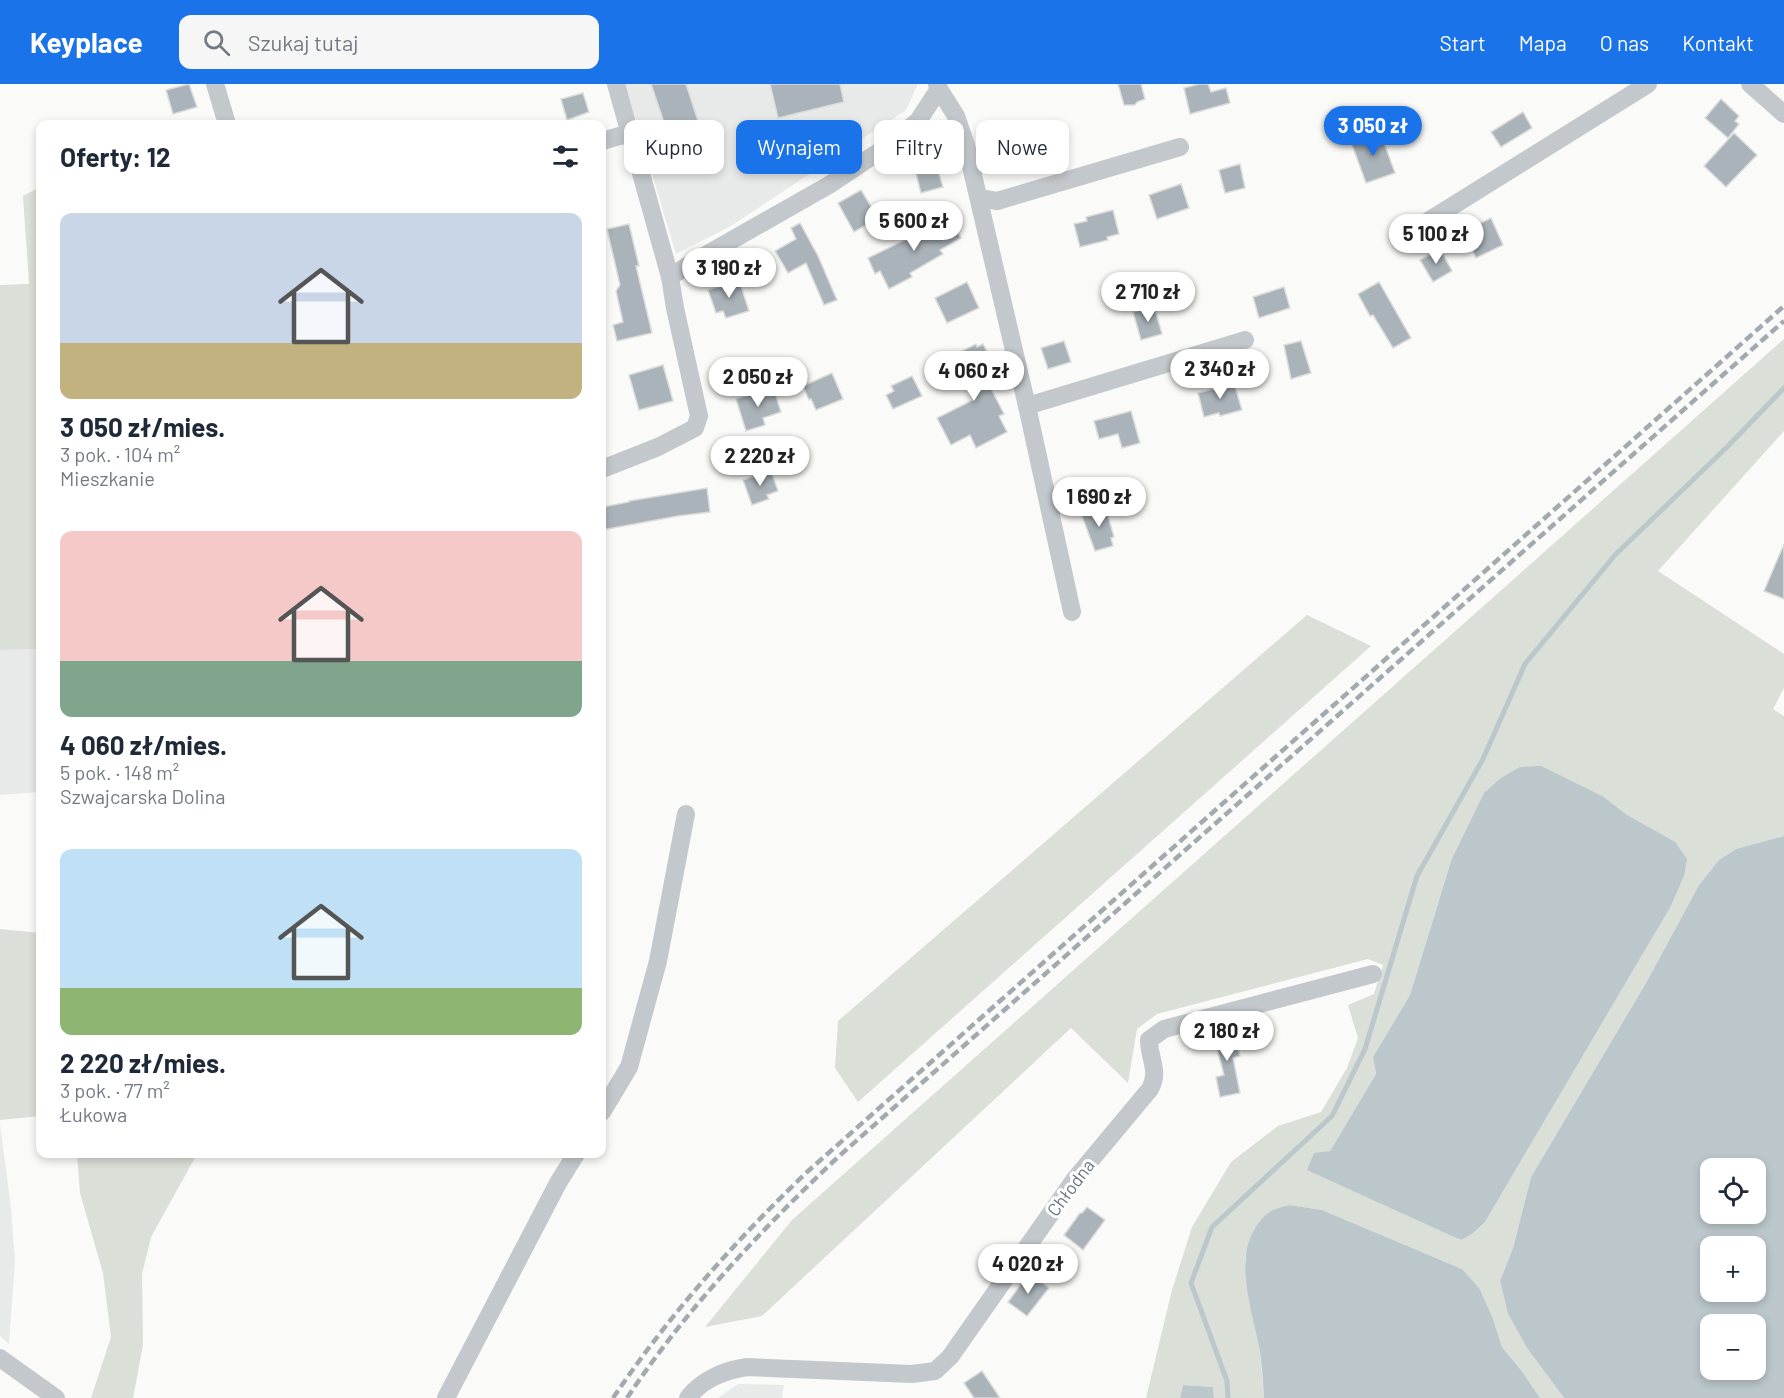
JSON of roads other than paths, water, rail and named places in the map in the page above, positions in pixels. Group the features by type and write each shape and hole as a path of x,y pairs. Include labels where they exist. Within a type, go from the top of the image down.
{"street":[{"path":"216,84 226,120"},
{"path":"616,84 626,120"},
{"path":"1409,233 1648,84"},
{"path":"1750,84 1784,114"},
{"path":"670,277 709,252 830,185 880,151 918,121 938,87 956,116 966,145 1072,612"},
{"path":"606,140 624,135"},
{"path":"979,198 997,201 1180,147"},
{"path":"606,467 658,447 695,428 699,416 670,277 641,174"},
{"path":"1027,406 1245,340"},
{"path":"606,1105 629,1067 658,961 686,814"},
{"name":"Chłodna","path":"688,1398 693,1391 725,1370 747,1367 912,1374 935,1371 950,1357 973,1327 1075,1179 1150,1089 1156,1079 1149,1040 1164,1029 1373,974"},
{"path":"446,1398 558,1183 574,1158"},
{"path":"2,1365 56,1398"}],"waterway":[{"path":"1228,1398 1227,1381 1191,1283 1212,1227 1332,1116 1365,1049 1417,876 1483,759 1525,664 1615,555 1727,447 1784,388"}],"railway":[{"path":"613,1398 657,1337 704,1280 807,1172 1784,306"},
{"path":"627,1398 674,1333 726,1272 838,1157 1784,321"}]}
